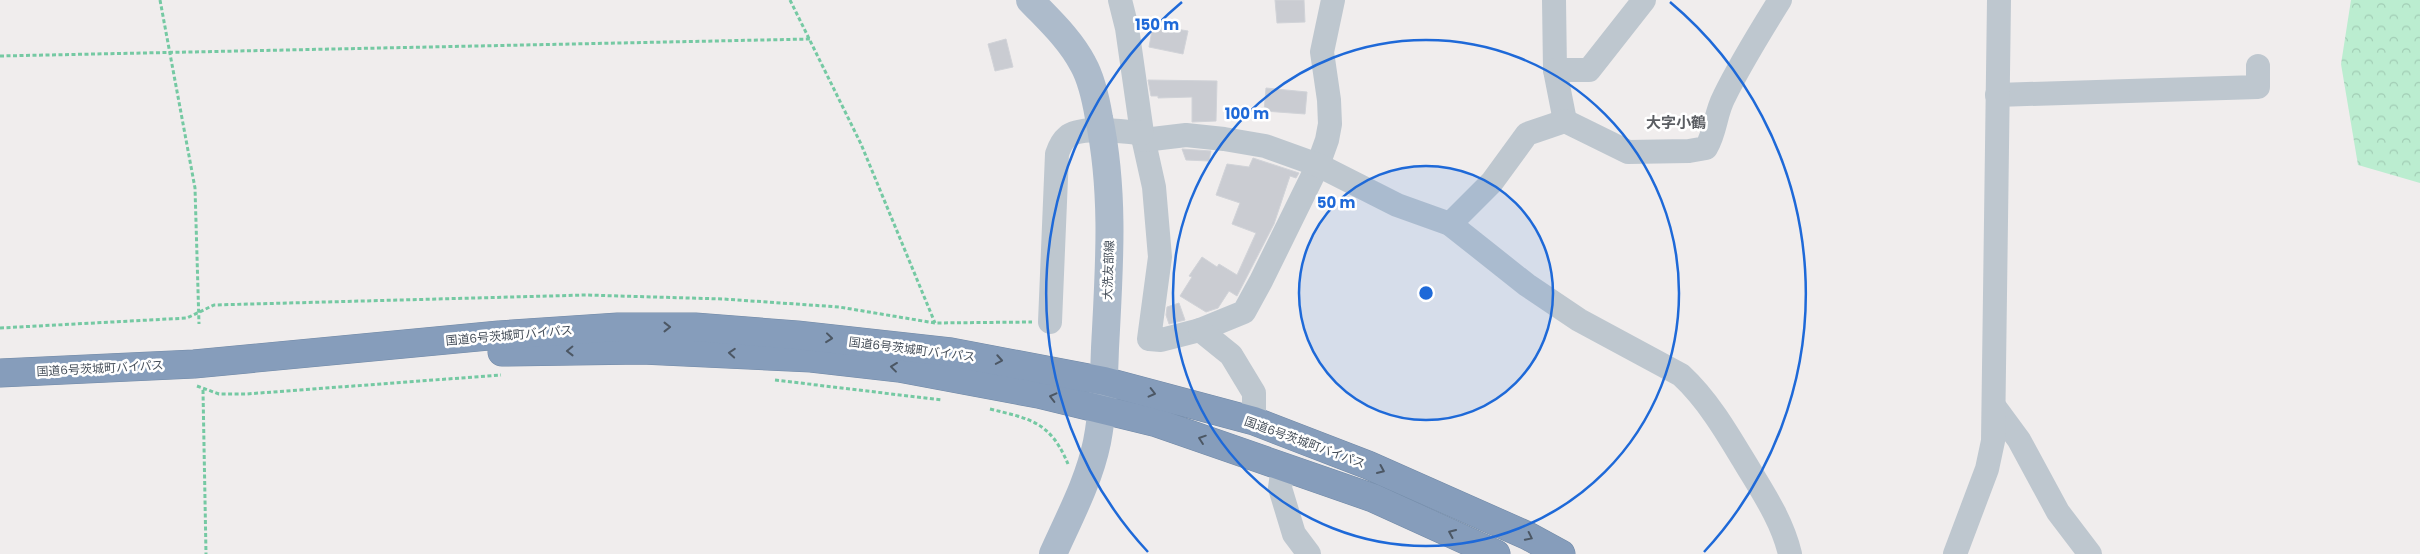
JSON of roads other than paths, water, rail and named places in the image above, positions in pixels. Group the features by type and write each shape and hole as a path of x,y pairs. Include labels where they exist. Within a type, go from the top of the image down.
{"highway":[{"name":"国道6号茨城町バイパス","path":"0,373 194,364 499,335 618,327 695,327 797,335 951,352 1104,381 1254,421 1368,465 1528,536 1561,554"},
{"name":"国道6号茨城町バイパス","path":"230,360 623,350 725,353 899,368 1038,394 1157,423 1373,498 1496,554"}],"main road":[{"name":"大洗友部線","path":"1030,0 1071,44 1084,65 1096,99 1102,131 1108,175 1110,218 1104,381 1097,441 1080,493 1053,554"}],"street":[{"path":"1120,0 1127,28 1143,137 1154,187 1160,257 1148,339 1161,340 1200,330 1244,312"},
{"path":"1231,355 1244,312 1318,165 1327,140 1330,124 1329,100 1322,52 1333,0"},
{"path":"1554,0 1555,70 1564,121"},
{"path":"1555,70 1590,70 1644,0"},
{"path":"1450,224 1492,182 1527,134 1564,121 1628,152 1689,151 1706,148 1714,134 1722,100 1745,57 1780,0"},
{"path":"1955,554 1987,469 1993,441 2000,0"},
{"path":"1997,95 2258,87 2258,66"},
{"path":"1050,322 1056,154 1065,138 1072,134 1102,131 1143,137 1186,135 1264,146 1318,165 1397,205 1450,224 1527,285 1579,320 1681,375 1693,386 1722,425 1775,512 1786,536 1790,554"},
{"path":"1200,330 1231,355 1254,393 1254,421"},
{"path":"1994,406 2019,440 2058,512 2090,554"},
{"path":"1283,467 1280,488 1294,534 1308,554"}],"district":[{"name":"大字小鶴","path":"1676,122"}]}
